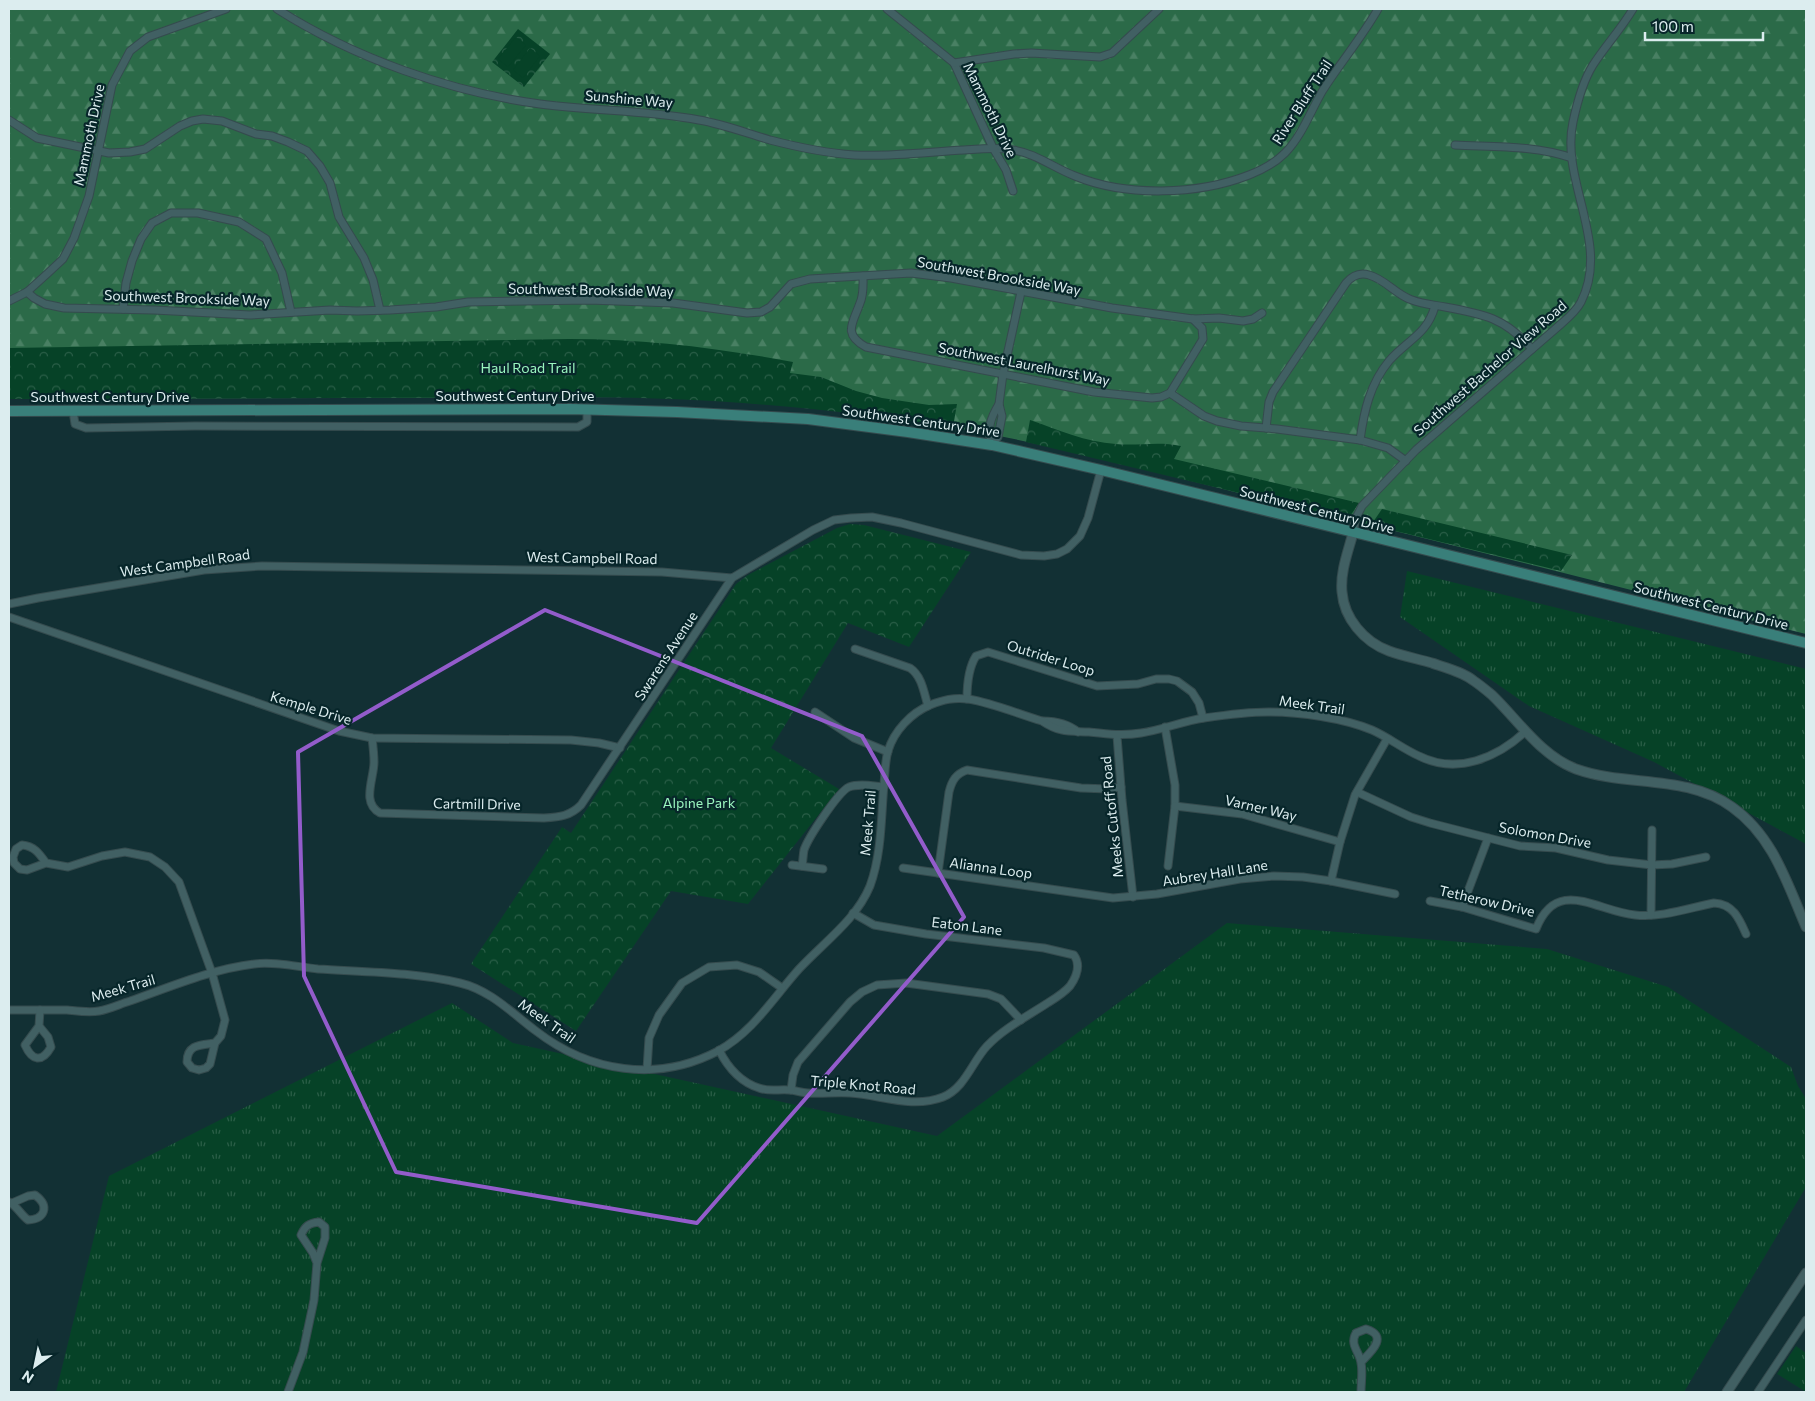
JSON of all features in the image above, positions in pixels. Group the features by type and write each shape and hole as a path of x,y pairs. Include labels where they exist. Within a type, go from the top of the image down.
{"main road":[{"name":"Southwest Century Drive","path":"9,411 586,410 677,412 808,419 992,445 1806,643"}],"street":[{"name":"Mammoth Drive","path":"9,300 27,292 62,259 74,238 89,196 112,85 130,51 148,37 226,9"},
{"name":"Sunshine Way","path":"277,9 327,37 390,65 434,81 484,94 540,104 670,115 703,121 773,141 829,153 871,156 993,148"},
{"name":"Mammoth Drive","path":"887,9 954,64 993,148 1006,170 1013,191"},
{"path":"954,64 1031,53 1100,57 1112,53 1159,9"},
{"name":"River Bluff Trail","path":"993,148 1014,150 1032,155 1071,175 1088,181 1123,188 1164,191 1196,188 1248,176 1262,170 1286,152 1324,89 1367,28 1378,9"},
{"name":"Southwest Bachelor View Road","path":"1353,533 1356,518 1362,506 1428,438 1572,315 1581,302 1588,282 1590,265 1588,232 1570,142 1573,122 1582,90 1593,65 1624,25 1633,9"},
{"path":"9,120 37,138 99,152 130,152 145,149 180,126 203,119 222,121 256,134 272,136 307,151 320,166 330,183 339,218 364,258 373,280 380,310"},
{"path":"1455,145 1508,147 1559,154 1572,158"},
{"path":"123,309 126,283 132,261 142,238 152,223 171,213 198,213 239,222 266,239 282,273 291,312"},
{"name":"Southwest Brookside Way","path":"27,292 45,304 64,308 250,315 330,310 436,307 468,302 589,300 673,303 747,313 761,312 770,307 792,284 810,278 893,274 930,275 1112,308 1193,319 1219,318 1243,321 1253,319 1262,313"},
{"path":"1266,428 1269,402 1275,387 1351,278 1358,274 1368,274 1410,300 1472,312 1499,321 1519,334 1532,349"},
{"name":"Southwest Laurelhurst Way","path":"863,276 864,289 850,328 852,334 866,347 1094,392 1133,397 1161,397 1170,393"},
{"path":"992,445 988,434 992,414 999,404 1021,292"},
{"path":"1360,440 1365,410 1376,382 1390,360 1420,334 1431,318 1435,306"},
{"path":"1193,319 1202,328 1204,339 1170,393 1204,416 1241,426 1360,440 1388,448 1406,461"},
{"path":"73,411 75,424 86,428 195,426 578,427 587,422 586,410"},
{"path":"732,578 812,530 834,520 851,518 872,517 901,523 1021,555 1044,556 1057,554 1067,549 1080,536 1088,518 1101,470"},
{"path":"1353,533 1344,564 1342,591 1346,608 1356,628 1368,639 1387,650 1471,678 1491,694 1526,731 1554,756 1573,768 1611,778 1685,786 1704,792 1731,806 1753,825 1771,847 1803,910 1806,927"},
{"name":"West Campbell Road","path":"9,604 204,570 262,566 662,572 732,578"},
{"name":"Swarens Avenue","path":"620,748 732,578"},
{"name":"Kemple Drive","path":"9,617 339,731 372,738 571,740 599,742 620,748"},
{"path":"855,649 914,671 928,706"},
{"name":"Outrider Loop","path":"967,699 972,662 976,656 988,652 1097,686 1138,684 1156,679 1169,679 1192,692 1199,703 1203,718"},
{"name":"Meek Trail","path":"9,1010 98,1011 212,973 258,963 433,978 464,984 492,997 539,1034 566,1051 590,1061 618,1068 672,1068 719,1050 740,1037 762,1015 782,988 861,905 879,858 888,752 906,721 928,706 951,698 967,699 1042,721 1054,721 1070,726 1078,732 1117,736 1143,733 1203,718 1268,712 1314,716 1353,723 1374,731 1420,757 1441,764 1465,764 1486,758 1507,747 1526,731"},
{"path":"815,712 854,738 888,752"},
{"path":"1165,727 1174,785 1175,806 1168,866"},
{"name":"Meeks Cutoff Road","path":"1117,736 1132,897"},
{"name":"Cartmill Drive","path":"372,738 374,761 370,786 370,805 374,810 387,814 544,818 566,816 575,812 581,805 620,748"},
{"path":"1331,881 1340,842 1357,792 1387,738"},
{"name":"Alianna Loop","path":"1121,787 1108,789 1081,788 967,770 958,773 952,782 949,792 938,873 1113,898 1157,894"},
{"path":"802,866 804,851 810,837 840,794 849,787 860,785 884,787"},
{"name":"Solomon Drive","path":"1357,792 1421,820 1520,846 1556,848 1608,860 1652,865 1672,864 1706,857"},
{"name":"Varner Way","path":"1175,806 1242,814 1340,842"},
{"path":"1651,915 1652,830"},
{"path":"1462,907 1488,838"},
{"path":"46,862 30,846 22,845 16,849 13,857 14,863 20,869 27,870 46,862 68,867 102,856 125,852 150,857 165,867 179,882 212,973 225,1020 221,1036 215,1043 210,1064 206,1068 199,1070 192,1068 187,1062 187,1055 190,1049 196,1046 215,1043"},
{"path":"792,864 823,869"},
{"path":"903,868 938,873"},
{"name":"Aubrey Hall Lane","path":"1157,894 1240,879 1274,876 1303,877 1331,881 1395,894"},
{"name":"Tetherow Drive","path":"1430,901 1462,907 1536,929 1546,911 1552,905 1562,900 1573,899 1635,915 1651,915 1714,903 1732,908 1746,934"},
{"name":"Eaton Lane","path":"853,913 874,924 944,936 1044,948 1074,955 1077,960"},
{"name":"Triple Knot Road","path":"719,1050 737,1076 760,1089 773,1091 791,1090 806,1093 850,1093 907,1102 924,1102 936,1099 946,1096 956,1088 986,1046 999,1035 1062,994 1075,978 1078,967 1077,960"},
{"path":"647,1069 649,1038 659,1014 682,983 702,971 709,967 738,964 759,972 782,988"},
{"path":"791,1090 793,1075 798,1062 850,1002 862,992 877,985 906,983 988,994 1001,999 1021,1020"},
{"path":"39,1026 40,1010"},
{"path":"35,1195 42,1200 43,1214 36,1220 28,1220 20,1215 10,1202 35,1195"},
{"path":"288,1392 303,1352 314,1300 316,1263 325,1238 325,1227 319,1222 305,1226 301,1235 313,1253 316,1263"},
{"path":"1728,1392 1806,1274"},
{"path":"1758,1392 1806,1320"},
{"path":"1361,1362 1377,1343 1374,1333 1366,1329 1356,1332 1353,1339 1361,1362 1361,1392"}],"highlighted area":[{"path":"545,610 862,736 964,917 697,1223 396,1172 304,976 298,752"}],"green space":[{"path":"9,9 1806,9 1806,634 1109,460 990,434 840,411 730,401 656,397 9,399"},
{"path":"518,29 550,54 524,87 492,62"},
{"path":"516,37 526,45 508,67 498,59"},
{"path":"530,48 540,56 523,78 513,70"},
{"name":"Haul Road Trail","path":"598,339 682,345 793,362 790,373 821,377 856,391 882,398 929,405 957,404 953,427 816,409 680,399 588,397 9,399 9,348"},
{"path":"1030,420 1072,435 1105,443 1181,446 1174,459 1359,503 1348,519 1026,442"},
{"path":"1382,509 1572,555 1561,571 1371,525"},
{"name":"Alpine Park","path":"850,524 864,525 971,552 909,647 848,623 771,748 839,789 748,904 671,891 576,1031 471,964 562,827 571,833 736,584 748,575 837,528"},
{"path":"1407,571 1806,669 1806,844 1654,762 1529,706 1400,617"},
{"path":"1227,923 1547,949 1668,987 1791,1067 1798,1086 1806,1099 1806,1187 1684,1392 56,1392 109,1176 452,1003 513,1043 937,1136"},
{"path":"1796,1346 1806,1353 1806,1392 1777,1374"}]}
